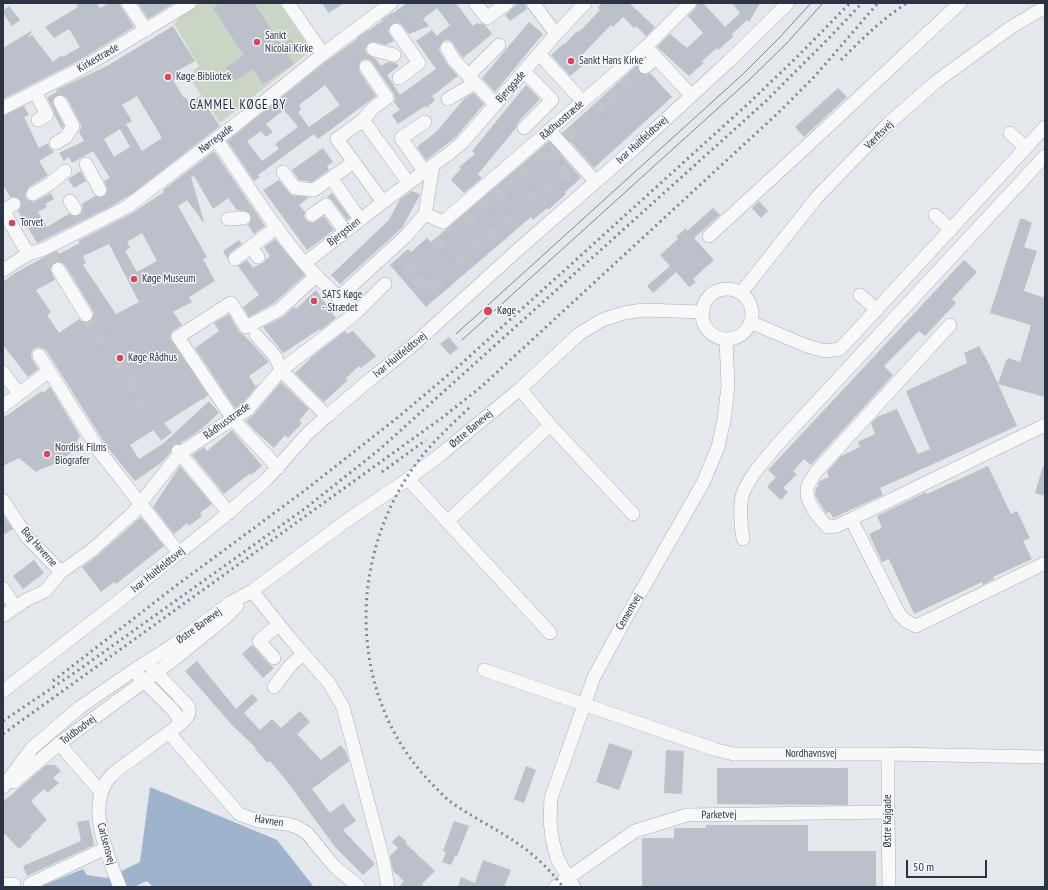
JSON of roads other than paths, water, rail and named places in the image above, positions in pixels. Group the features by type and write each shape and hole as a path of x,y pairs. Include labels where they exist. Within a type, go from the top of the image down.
{"street":[{"path":"128,3 146,30"},
{"name":"Kirkestræde","path":"3,108 35,92 55,93 82,68 190,3"},
{"path":"288,3 323,54"},
{"path":"475,3 487,18 507,3"},
{"path":"533,3 556,34"},
{"name":"Bjerggade","path":"383,202 462,143 556,34 585,3"},
{"name":"Rådhusstræde","path":"425,214 443,222 646,47 690,3"},
{"name":"Ivar Huitfeldtsvej","path":"3,691 179,553 266,480 307,434 412,346 638,145 690,95 729,61 786,3"},
{"path":"709,236 808,146 960,3"},
{"name":"Værftsvej","path":"741,293 818,196 889,123 937,81 1010,28 1045,7"},
{"name":"Nørregade","path":"28,254 46,252 84,225 111,211 126,207 216,139 323,54 360,31 387,9"},
{"path":"396,30 419,63 399,78"},
{"path":"448,99 471,80 499,45"},
{"path":"646,47 690,95"},
{"path":"447,48 454,60 471,80 495,104"},
{"path":"373,49 394,55"},
{"path":"539,54 576,94"},
{"path":"645,67 656,58"},
{"path":"366,67 387,98 373,108 363,120 337,138 383,202"},
{"path":"524,72 552,100 524,128"},
{"path":"35,92 47,114 38,120"},
{"path":"55,93 73,126 66,137 56,143"},
{"path":"363,120 408,182"},
{"path":"335,295 369,270 406,236 425,214 428,168 401,138 425,122"},
{"path":"750,322 807,346 826,351 840,349 1045,127"},
{"path":"550,131 596,182"},
{"path":"1010,133 1026,148"},
{"path":"216,139 261,206 305,263 335,295 356,313"},
{"path":"743,539 740,519 743,494 756,472 783,440 1045,156"},
{"path":"283,172 295,188 314,190 354,162"},
{"path":"86,164 100,190"},
{"path":"33,194 51,183 65,171"},
{"path":"331,178 360,219"},
{"name":"Bjergstien","path":"305,263 383,202"},
{"path":"312,215 326,205 344,232"},
{"path":"3,270 28,254 7,208"},
{"path":"934,215 950,230"},
{"path":"228,219 244,218"},
{"path":"235,259 254,252 277,227"},
{"path":"58,269 86,315"},
{"name":"Rådhusstræde","path":"61,572 92,550 132,514 179,452 248,409 281,370 356,313 384,284 369,270"},
{"path":"278,468 233,419 178,337 231,303 246,327 279,310 316,276"},
{"path":"725,289 741,293 751,306 752,314 747,329 734,338 726,339 718,337 706,326 703,319 705,303 710,296 725,289"},
{"path":"860,295 876,310"},
{"name":"Østre Banevej","path":"147,662 172,646 230,603 252,591 346,521 408,479 440,455 520,389 579,334 602,320 624,313 644,310 703,312"},
{"path":"950,325 816,472 808,484 807,492 820,521 828,527 837,526 1045,425"},
{"path":"256,335 275,356 281,370 327,416"},
{"name":"Cementvej","path":"571,883 557,858 552,838 550,820 551,798 594,677 608,649 704,483 718,447 724,420 728,386 726,339"},
{"path":"39,355 100,452 179,553"},
{"path":"3,406 49,371"},
{"path":"3,372 19,394"},
{"path":"520,389 550,425 633,514"},
{"path":"447,522 550,425"},
{"path":"179,452 229,512"},
{"path":"408,479 550,633"},
{"name":"Bag Haverne","path":"3,500 27,537 61,572 45,591 26,600 3,616"},
{"path":"851,519 899,614 906,621 916,626 1045,563"},
{"path":"3,588 15,607"},
{"path":"252,591 278,625 329,683 343,707 383,859 388,887"},
{"name":"Østre Banevej","path":"156,673 225,618 252,591"},
{"path":"274,658 259,641 278,625"},
{"path":"274,687 290,666 303,654"},
{"path":"60,742 67,753 101,792 105,783 116,772 188,717 190,710 147,662"},
{"name":"Toldbodvej","path":"3,787 32,748 79,708 147,662"},
{"name":"Havnen","path":"134,670 174,710 178,717 174,729 239,814 258,821 287,824 297,827 307,833 334,866 359,887"},
{"name":"Nordhavnsvej","path":"484,670 717,750 734,754 888,754 1045,757"},
{"name":"Toldbodvej","path":"3,791 60,742 156,673"},
{"name":"Østre Kajgade","path":"888,754 889,887"},
{"name":"Carlsensvej","path":"101,792 98,805 101,832 112,868 120,887"},
{"name":"Parketvej","path":"571,883 635,831 687,815 888,812"},
{"path":"30,884 106,848"},
{"path":"556,887 571,883"}],"water":[{"path":"150,787 277,840 314,887 153,887 147,881 134,887 39,887 83,869 87,875 107,878 140,862"}],"tunnel":[{"path":"387,16 396,30"},
{"path":"362,34 373,49"},
{"path":"547,154 564,173 426,290 409,270 573,132 645,67"},
{"path":"55,93 60,102"},
{"path":"100,190 109,207"},
{"path":"14,204 33,194"},
{"path":"244,218 259,207"},
{"path":"75,209 82,222"},
{"path":"48,255 58,269"},
{"path":"86,315 159,427 178,451"}],"tram line":[{"path":"456,334 743,74 811,3"},
{"path":"462,340 748,81 787,43 823,3"}],"railway":[{"path":"53,681 177,585 304,491 397,418 460,365 749,103 850,3"},
{"path":"3,721 80,669 307,507 380,449 766,101 862,3"},
{"path":"3,734 443,417 481,387 778,113 815,76 878,3"},
{"path":"841,60 881,23 907,3"},
{"path":"469,408 432,444 413,468 391,506 376,546 368,588 366,631 372,673 385,713 405,751 433,785 448,800 524,848 548,869 563,887"},
{"path":"382,472 426,440"}],"place":[{"name":"Sankt Nicolai Kirke","path":"257,42"},
{"name":"Sankt Hans Kirke","path":"571,61"},
{"name":"Køge Bibliotek","path":"168,77"},
{"name":"Torvet","path":"12,223"},
{"name":"Køge Museum","path":"134,279"},
{"name":"SATS Køge - Strædet","path":"314,301"},
{"name":"Køge","path":"488,311"},
{"name":"Køge Rådhus","path":"120,358"},
{"name":"Nordisk Films Biografer","path":"47,454"}],"district":[{"name":"GAMMEL KØGE BY","path":"238,105"}]}
